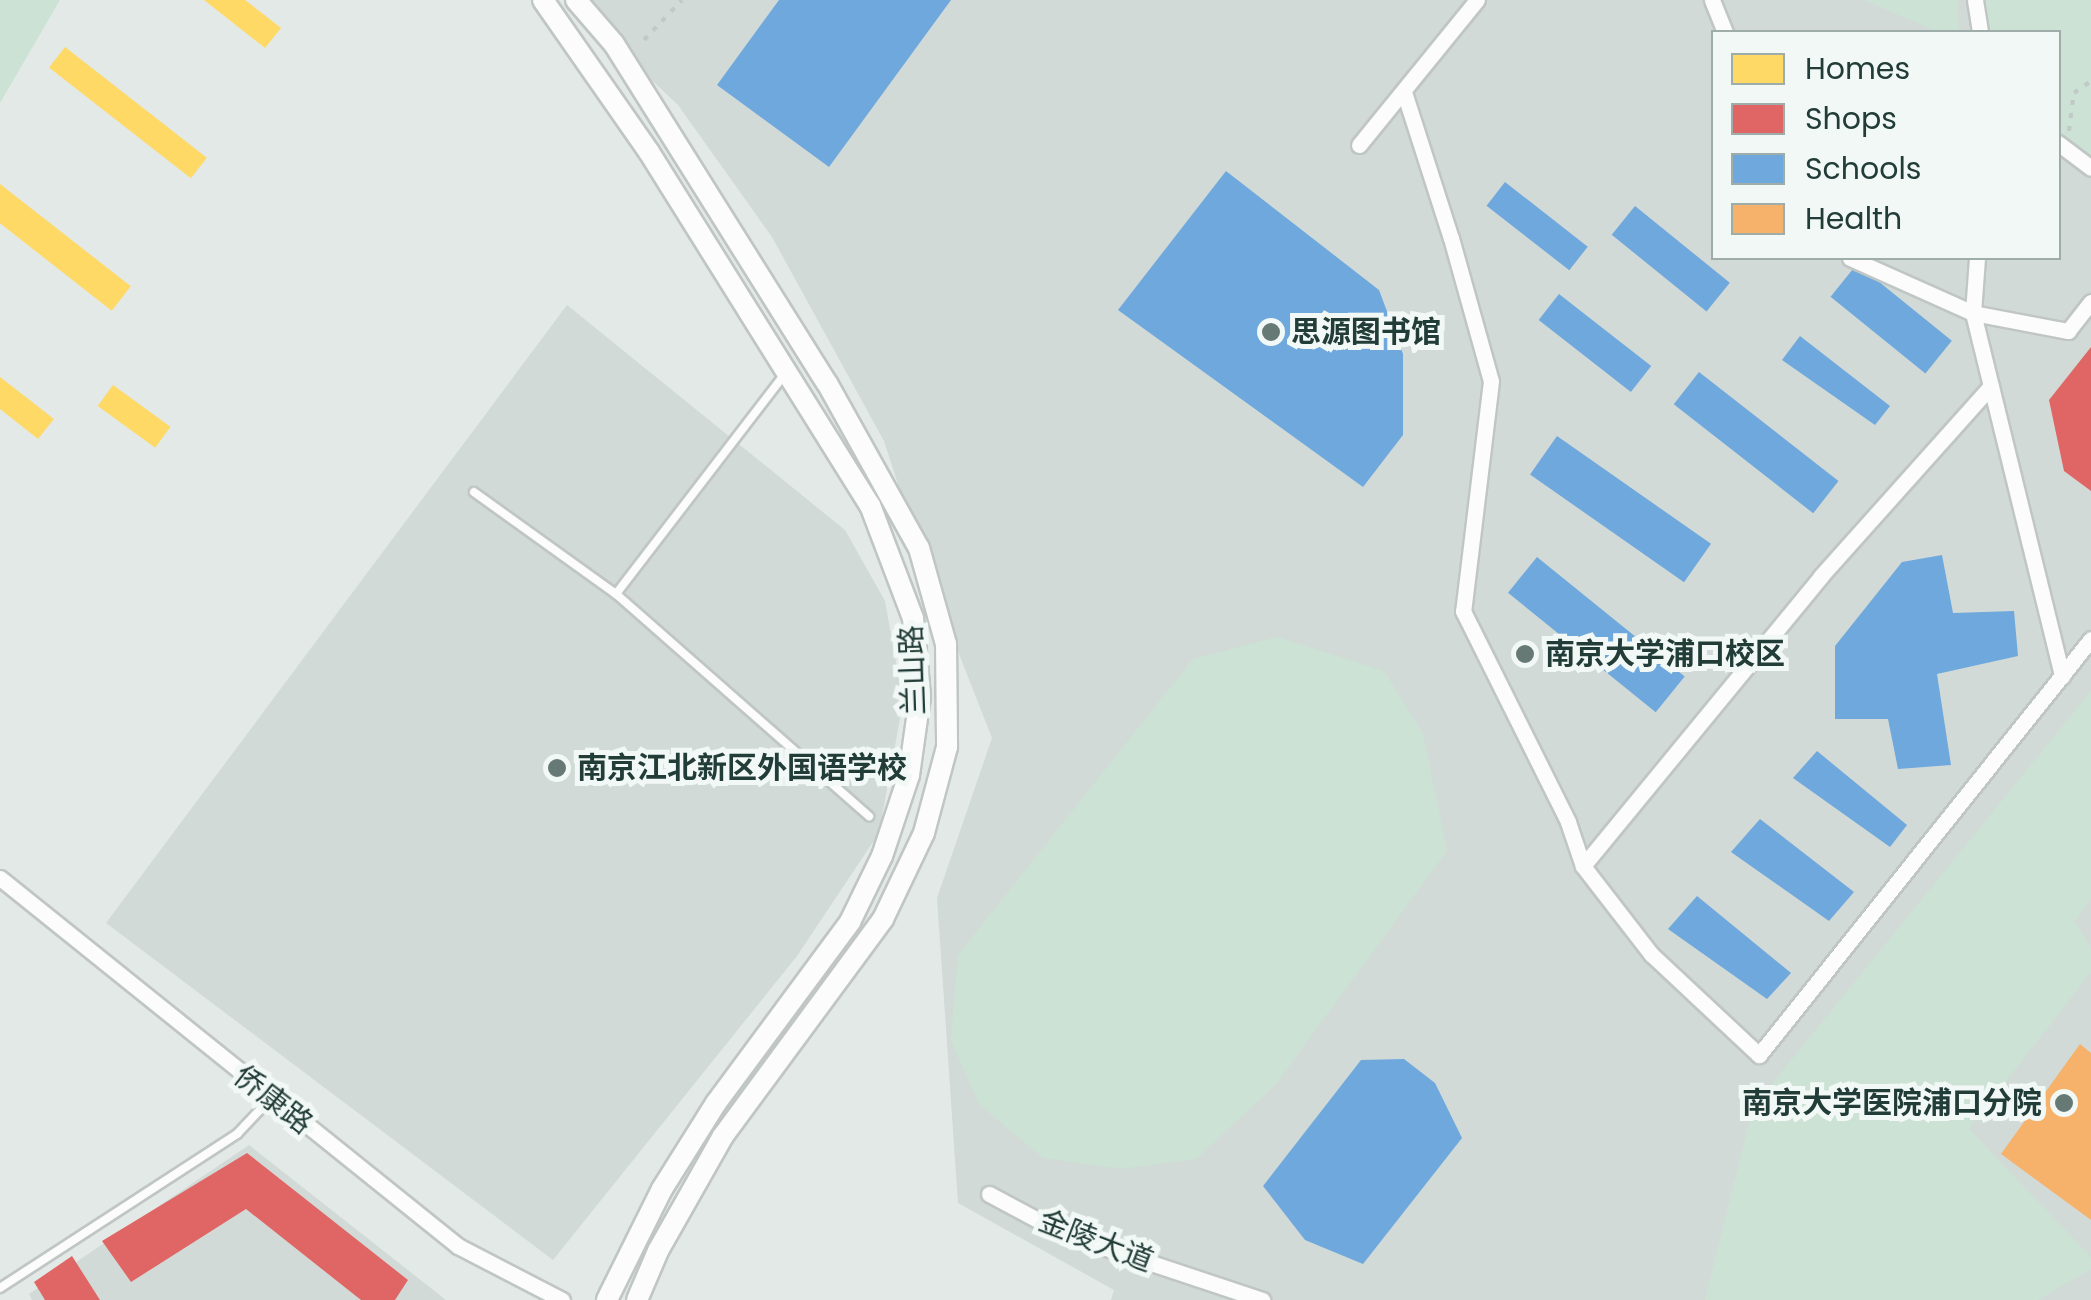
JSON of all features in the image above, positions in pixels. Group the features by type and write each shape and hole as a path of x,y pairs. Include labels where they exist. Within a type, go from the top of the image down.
{"street":[{"name":"兰山路","path":"543,0 649,152 870,504 913,618 920,697 909,775 882,856 850,922 716,1102 662,1189 607,1300"},
{"name":"兰山路","path":"576,0 614,44 827,383 919,548 946,644 947,747 924,833 882,919 723,1136 658,1250 637,1300"},
{"path":"1359,145 1477,0"},
{"path":"1712,0 1724,30"},
{"path":"1975,0 1980,30"},
{"path":"1404,92 1452,238 1491,381 1462,610 1568,822 1583,866 1651,954 1759,1056 2091,640"},
{"path":"2064,147 2091,168"},
{"path":"1854,260 1973,313 2068,331 2091,302"},
{"path":"1976,260 1973,313 2062,676"},
{"path":"1583,866 1821,576 1991,386"},
{"name":"侨康路","path":"0,878 458,1246 562,1300"},
{"name":"金陵大道","path":"989,1194 1064,1234 1262,1300"}],"lane":[{"path":"616,594 787,372"},
{"path":"474,492 616,594 870,816"},
{"path":"0,1288 238,1134 271,1098"}],"path":[{"path":"644,40 682,0"},
{"path":"2064,147 2074,93 2091,81"}],"shaded area":[{"name":"南京大学浦口校区","path":"567,0 2091,0 2091,1300 1111,1300 1114,1290 958,1203 937,898 992,738 926,570 884,441 772,237 678,105"},
{"name":"南京江北新区外国语学校","path":"567,305 845,530 885,601 903,702 879,833 797,956 553,1260 106,923"},
{"path":"249,1145 446,1300 32,1300 29,1294"}],"green space":[{"path":"0,0 60,0 0,103"},
{"path":"1864,0 1957,0 1959,30 1933,30"},
{"path":"1979,0 2091,0 2091,164 2061,140 2061,30 1984,30"},
{"path":"1277,637 1384,671 1423,734 1447,851 1276,1084 1196,1159 1121,1169 1043,1158 979,1104 951,1040 958,955 1193,659"},
{"path":"2091,691 2091,898 2075,921 2091,948 2091,972 1969,1129 2091,1257 2091,1269 2038,1300 1705,1300 1753,1107"}],"building: Homes":[{"path":"204,0 245,0 281,28 265,48"},
{"path":"65,47 207,158 191,178 49,67"},
{"path":"0,184 131,286 112,311 0,223"},
{"path":"0,377 54,419 38,439 0,409"},
{"path":"113,385 170,427 155,448 98,406"}],"building: Shops":[{"path":"2091,347 2091,491 2064,471 2049,400"},
{"path":"247,1153 408,1280 395,1300 361,1300 246,1209 131,1282 102,1241"},
{"path":"72,1256 100,1300 45,1300 34,1282"}],"building: Schools":[{"path":"779,0 951,0 829,167 717,85"},
{"name":"思源图书馆","path":"1226,171 1379,290 1403,354 1403,435 1363,487 1118,310"},
{"path":"1505,182 1588,247 1569,270 1487,206"},
{"path":"1635,206 1730,283 1707,312 1612,235"},
{"path":"1857,264 1952,341 1925,373 1831,297"},
{"path":"1559,294 1651,366 1631,392 1539,320"},
{"path":"1800,336 1890,406 1875,425 1782,360"},
{"path":"1699,372 1838,481 1813,513 1674,404"},
{"path":"1557,436 1711,544 1684,582 1530,475"},
{"path":"1942,555 1953,613 2014,611 2018,656 1937,674 1951,765 1898,769 1888,719 1835,719 1835,646 1902,562"},
{"path":"1537,557 1685,677 1656,712 1508,593"},
{"path":"1817,751 1907,825 1890,847 1793,778"},
{"path":"1760,819 1854,892 1829,921 1731,852"},
{"path":"1697,896 1791,973 1767,999 1668,929"},
{"path":"1404,1059 1435,1083 1462,1138 1363,1264 1305,1240 1263,1186 1361,1060"}],"building: Health":[{"name":"南京大学医院浦口分院","path":"2080,1044 2091,1053 2091,1220 2001,1154"}],"place":[{"name":"思源图书馆","path":"1271,332"},
{"name":"南京大学浦口校区","path":"1525,654"},
{"name":"南京江北新区外国语学校","path":"557,768"},
{"name":"南京大学医院浦口分院","path":"2064,1103"}]}
